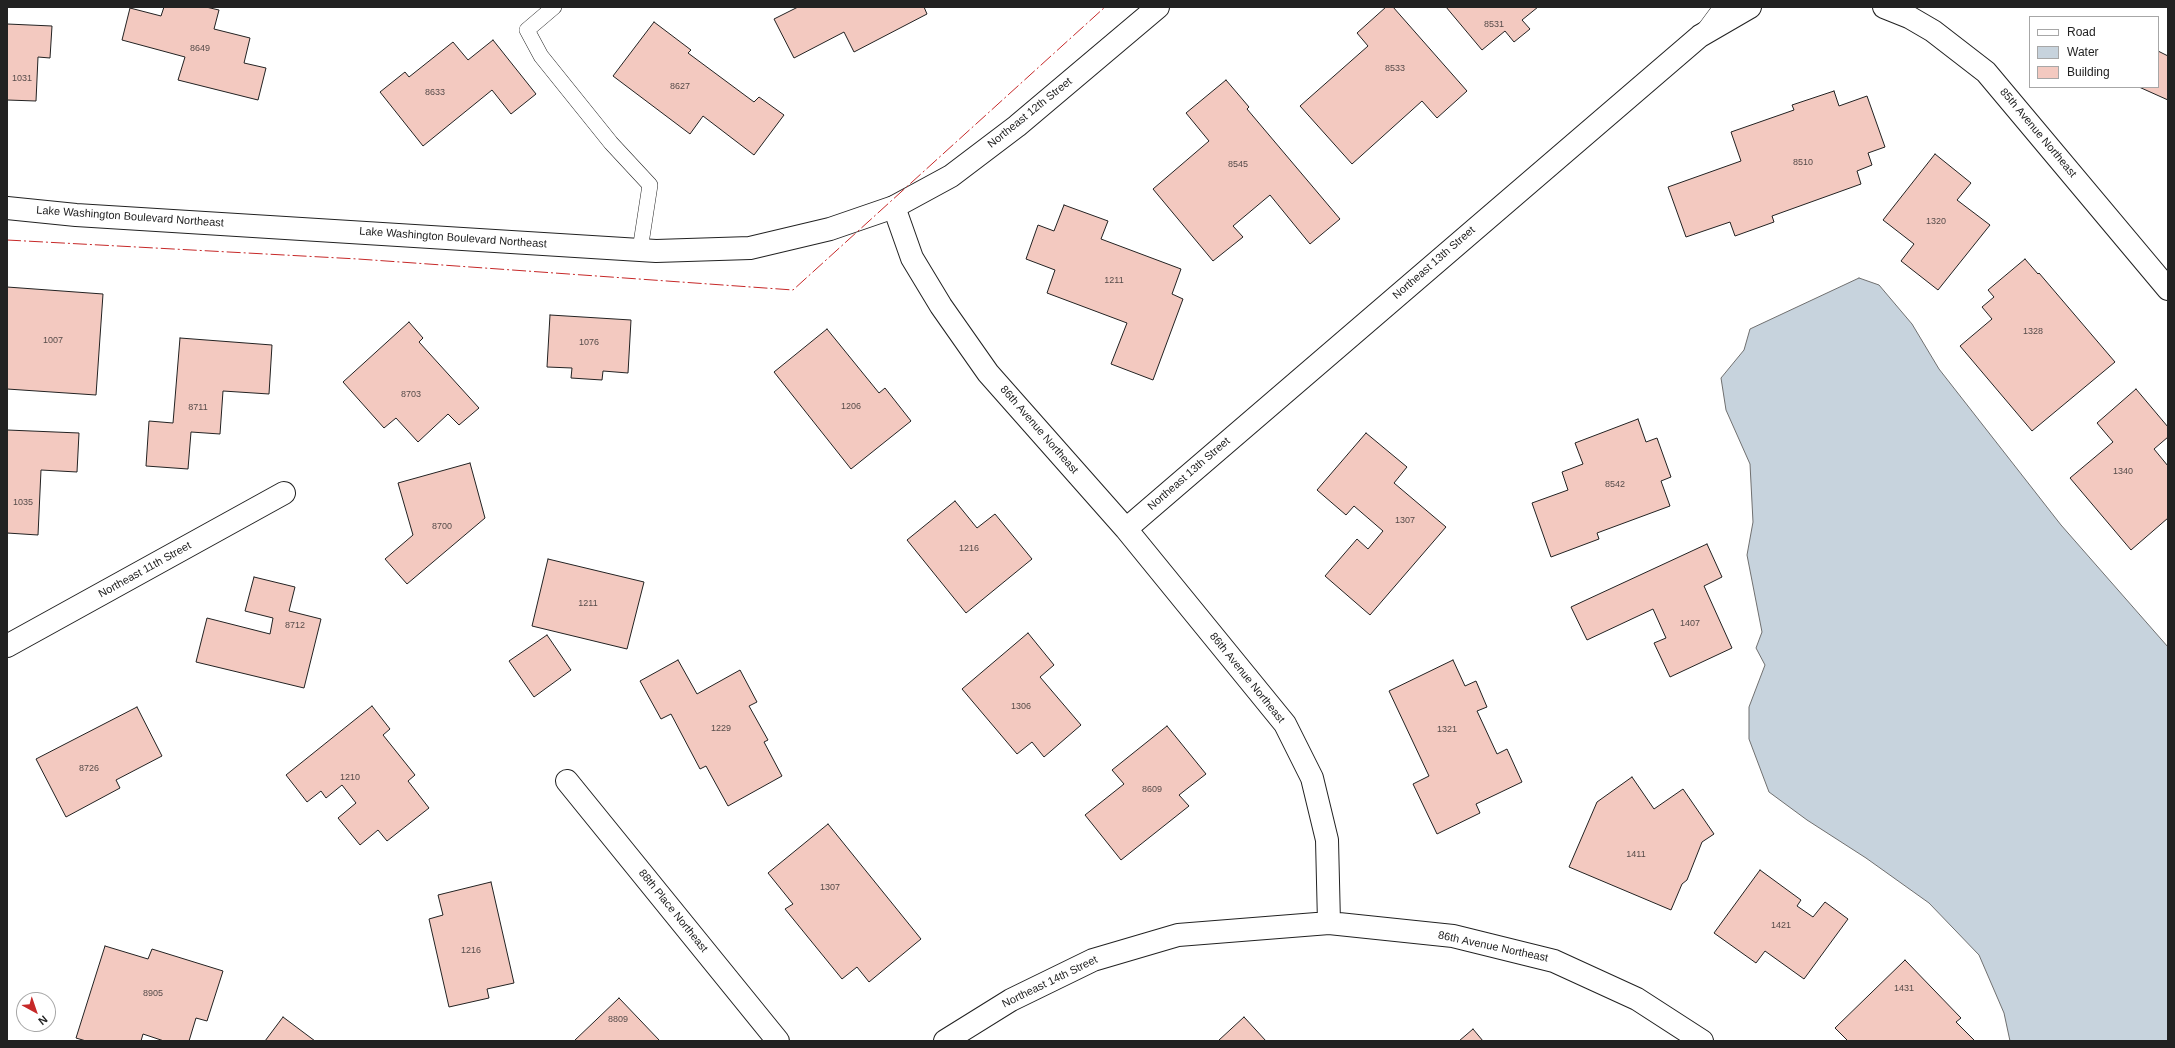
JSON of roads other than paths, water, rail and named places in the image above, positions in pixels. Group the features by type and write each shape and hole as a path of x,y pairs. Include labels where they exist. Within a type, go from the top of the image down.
{"street":[{"name":"Northeast 12th Street","path":"894,207 951,176 1017,126 1158,7"},
{"name":"Northeast 13th Street","path":"1126,528 1700,36 1750,7"},
{"name":"85th Avenue Northeast","path":"1884,7 1909,17 1933,31 1986,72 2168,289"},
{"name":"Lake Washington Boulevard Northeast","path":"7,208 76,215 640,250 750,248 830,229 894,207"},
{"name":"86th Avenue Northeast","path":"894,207 912,258 942,306 988,373 1126,528 1285,724 1312,778 1326,840 1329,923 1453,936 1554,960 1637,999 1702,1041"},
{"name":"Northeast 11th Street","path":"7,646 284,493"},
{"name":"88th Place Northeast","path":"567,781 778,1041"},
{"name":"Northeast 14th Street","path":"945,1041 1010,1000 1093,960 1178,935 1329,923"}],"lane":[{"path":"554,7 527,30 540,56 611,143 650,185 640,250"},
{"path":"1700,36 1721,7"}],"water":[{"path":"1859,278 1879,285 1912,324 1939,369 2061,525 2168,647 2168,1041 2010,1041 2004,1013 1979,955 1929,903 1866,858 1807,820 1769,792 1749,739 1749,707 1765,665 1756,648 1762,632 1747,555 1753,522 1750,464 1726,410 1721,378 1744,350 1750,329"}]}
